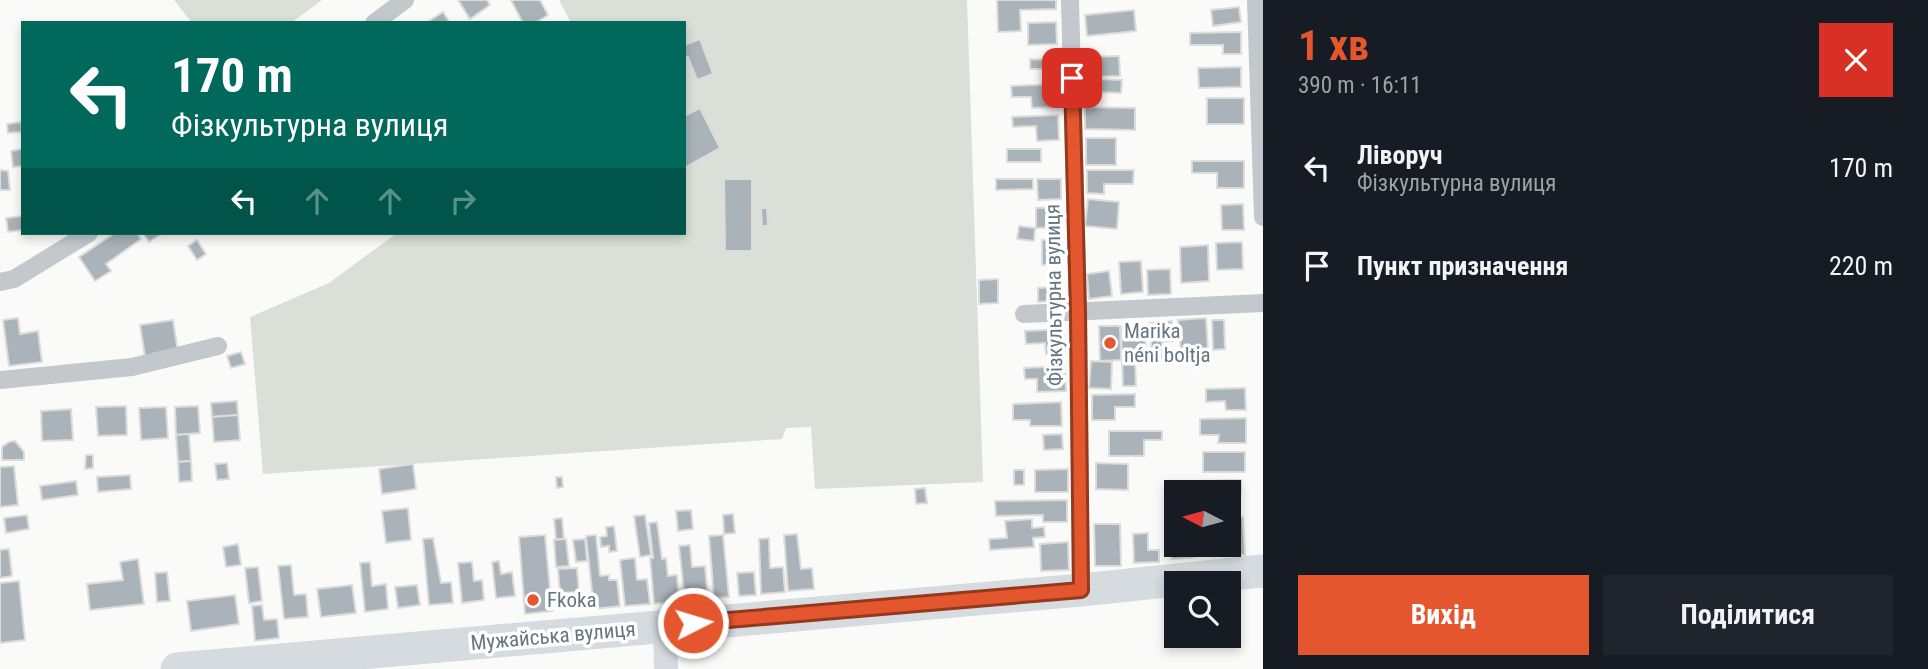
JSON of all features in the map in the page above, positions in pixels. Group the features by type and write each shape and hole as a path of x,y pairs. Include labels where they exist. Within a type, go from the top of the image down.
{"highway":[{"name":"Мужайська вулиця","path":"177,669 1081,590 1263,571"}],"main road":[{"path":"665,626 666,669"}],"street":[{"path":"377,21 405,0"},
{"name":"Фізкультурна вулиця","path":"1070,0 1078,312 1081,590"},
{"path":"1256,0 1263,217"},
{"path":"0,282 13,279 86,235"},
{"path":"1024,314 1263,303"},
{"path":"0,380 132,367 218,346"}],"shaded area":[{"path":"174,0 322,0 294,21 190,21"},
{"path":"559,0 967,0 983,482 815,489 811,427 786,428 782,439 263,474 250,317 329,283 394,235 686,235 686,21 570,21"}],"building":[{"path":"458,0 487,0 490,5 470,19"},
{"path":"511,0 540,0 548,15 538,21 522,21"},
{"path":"997,0 1056,0 1056,9 1020,10 1021,31 998,32"},
{"path":"1239,7 1241,22 1213,26 1211,10"},
{"path":"1134,10 1136,31 1087,36 1085,15"},
{"path":"443,12 449,21 429,21"},
{"path":"1056,22 1057,44 1028,45 1028,23"},
{"path":"1241,32 1241,54 1223,54 1223,45 1190,45 1190,33"},
{"path":"700,39 713,74 697,80 686,58 686,44"},
{"path":"1119,56 1120,76 1086,77 1086,57"},
{"path":"1030,59 1048,60 1048,69 1030,69"},
{"path":"1241,67 1241,87 1199,88 1198,68"},
{"path":"1098,79 1122,80 1121,93 1097,92"},
{"path":"1057,84 1058,107 1032,108 1031,97 1012,97 1011,86"},
{"path":"1207,98 1244,98 1244,124 1207,124"},
{"path":"1085,107 1135,108 1135,130 1085,129"},
{"path":"700,108 720,148 686,167 686,115"},
{"path":"1058,115 1059,140 1037,141 1036,126 1013,127 1012,117"},
{"path":"21,122 21,132 8,133 7,124"},
{"path":"1086,138 1116,138 1116,165 1086,165"},
{"path":"21,149 21,166 13,167 11,151"},
{"path":"1007,149 1041,149 1041,162 1007,162"},
{"path":"1192,161 1244,161 1244,188 1217,188 1217,173 1192,173"},
{"path":"0,170 8,171 10,190 0,190"},
{"path":"1087,170 1134,170 1133,184 1104,184 1104,194 1087,193"},
{"path":"724,179 752,179 752,251 725,251"},
{"path":"996,179 1033,179 1033,189 996,190"},
{"path":"1037,179 1061,179 1061,199 1038,200"},
{"path":"1088,199 1119,202 1117,229 1085,226"},
{"path":"1243,204 1244,230 1222,230 1221,205"},
{"path":"1061,207 1062,227 1036,228 1036,208"},
{"path":"761,208 767,208 768,226 762,226"},
{"path":"21,216 21,230 8,232 6,218"},
{"path":"1019,226 1035,228 1034,241 1017,239"},
{"path":"112,235 138,235 141,239 106,264 111,271 95,281 79,257"},
{"path":"144,235 160,235 149,242"},
{"path":"1061,239 1062,264 1042,265 1042,240"},
{"path":"197,240 206,254 197,260 188,246"},
{"path":"1242,242 1243,269 1217,270 1216,243"},
{"path":"1208,245 1209,281 1181,283 1180,247"},
{"path":"1141,261 1143,292 1121,294 1119,262"},
{"path":"1170,269 1171,294 1148,295 1147,270"},
{"path":"1109,271 1112,296 1089,299 1087,274"},
{"path":"1052,274 1062,274 1063,300 1038,302 1038,288 1053,287"},
{"path":"998,279 998,303 979,304 979,280"},
{"path":"18,318 20,334 38,331 42,362 9,366 3,320"},
{"path":"1206,318 1208,349 1181,351 1178,320"},
{"path":"173,320 178,352 145,357 140,325"},
{"path":"1212,320 1224,320 1225,349 1213,350"},
{"path":"1172,321 1173,341 1162,342 1163,360 1152,361 1150,323"},
{"path":"1099,326 1120,326 1121,360 1100,361"},
{"path":"1145,326 1146,355 1135,359 1136,386 1123,386 1121,327"},
{"path":"1064,329 1065,353 1046,354 1045,343 1026,344 1025,331"},
{"path":"241,352 245,364 231,368 227,356"},
{"path":"1091,361 1112,362 1111,389 1089,388"},
{"path":"1065,366 1066,391 1037,392 1037,379 1025,379 1024,368"},
{"path":"1245,388 1246,410 1226,410 1225,401 1206,402 1206,389"},
{"path":"1135,394 1135,407 1115,407 1115,420 1092,420 1092,395"},
{"path":"237,401 238,415 212,417 211,403"},
{"path":"1061,402 1062,426 1030,426 1030,420 1013,420 1013,404"},
{"path":"126,406 127,435 98,436 96,407"},
{"path":"198,406 200,433 176,435 175,407"},
{"path":"166,407 168,438 141,440 139,408"},
{"path":"71,409 73,440 42,441 41,411"},
{"path":"238,415 240,440 214,442 212,417"},
{"path":"1246,418 1246,443 1218,443 1219,435 1200,435 1200,419"},
{"path":"1109,431 1162,431 1162,440 1144,440 1144,456 1109,456"},
{"path":"189,434 191,461 178,462 176,435"},
{"path":"1062,434 1063,449 1044,450 1043,435"},
{"path":"15,441 24,452 24,460 2,460 2,447"},
{"path":"1203,452 1245,452 1245,472 1203,472"},
{"path":"86,455 93,455 93,468 85,469"},
{"path":"191,461 192,481 179,482 178,462"},
{"path":"227,463 229,479 217,480 215,464"},
{"path":"1096,463 1128,464 1128,490 1096,489"},
{"path":"413,464 416,489 382,494 379,469"},
{"path":"14,466 18,505 0,507 0,467"},
{"path":"1068,469 1068,492 1035,492 1035,470"},
{"path":"1014,470 1024,470 1024,485 1014,485"},
{"path":"130,475 131,489 98,492 97,477"},
{"path":"556,477 562,477 563,487 557,488"},
{"path":"76,481 78,495 42,500 40,486"},
{"path":"925,488 927,503 916,504 915,489"},
{"path":"1067,500 1067,522 1043,522 1043,515 996,516 995,501"},
{"path":"408,508 411,540 386,543 382,511"},
{"path":"691,510 693,529 678,531 676,511"},
{"path":"733,514 735,533 724,534 723,515"},
{"path":"27,515 29,529 6,533 4,518"},
{"path":"645,515 651,555 640,557 634,516"},
{"path":"1243,517 1245,555 1241,555"},
{"path":"562,518 564,539 556,539 554,519"},
{"path":"1032,519 1032,528 1044,527 1045,537 1033,538 1034,547 990,550 989,539 1007,538 1005,521"},
{"path":"657,522 662,559 666,558 668,576 677,575 679,601 654,604 649,523"},
{"path":"1094,524 1120,524 1121,566 1095,566"},
{"path":"614,526 617,551 609,552 609,546 601,547 600,537 607,536 606,527"},
{"path":"1148,533 1148,550 1159,550 1159,562 1134,563 1133,534"},
{"path":"797,534 801,569 812,568 814,589 788,591 784,535"},
{"path":"545,535 552,611 525,614 519,537"},
{"path":"596,535 600,576 609,575 609,580 617,580 620,606 594,609 586,536"},
{"path":"723,535 729,597 714,598 709,536"},
{"path":"433,538 441,583 451,582 453,603 429,605 423,539"},
{"path":"769,538 770,568 783,567 785,592 761,594 759,539"},
{"path":"566,539 569,566 556,567 554,540"},
{"path":"585,539 587,561 576,562 573,540"},
{"path":"1068,542 1069,570 1041,571 1040,544"},
{"path":"238,544 241,565 226,567 223,547"},
{"path":"690,545 692,567 705,566 708,599 685,601 679,546"},
{"path":"9,549 12,576 0,578 0,550"},
{"path":"635,558 637,580 647,579 650,604 625,606 620,560"},
{"path":"138,559 144,604 90,610 87,584 123,580 120,562"},
{"path":"499,561 501,574 512,572 515,596 496,598 492,562"},
{"path":"370,562 372,586 386,584 388,609 365,612 360,563"},
{"path":"472,562 474,581 482,580 484,600 462,603 458,563"},
{"path":"291,565 294,595 306,594 308,617 284,619 278,566"},
{"path":"258,567 262,601 249,603 245,568"},
{"path":"577,568 579,592 560,593 558,569"},
{"path":"167,572 170,601 157,602 155,573"},
{"path":"754,572 756,595 739,596 737,573"},
{"path":"19,581 25,640 0,643 0,583"},
{"path":"352,585 356,613 321,617 317,589"},
{"path":"417,585 420,605 398,608 395,587"},
{"path":"235,595 239,624 191,631 187,601"},
{"path":"262,605 264,620 277,619 279,638 255,641 252,606"}],"place":[{"name":"Marika néni boltja","path":"1110,343"},
{"name":"Fkoka","path":"533,600"}],"route":[{"path":"693,623 1081,590 1072,78"}]}
